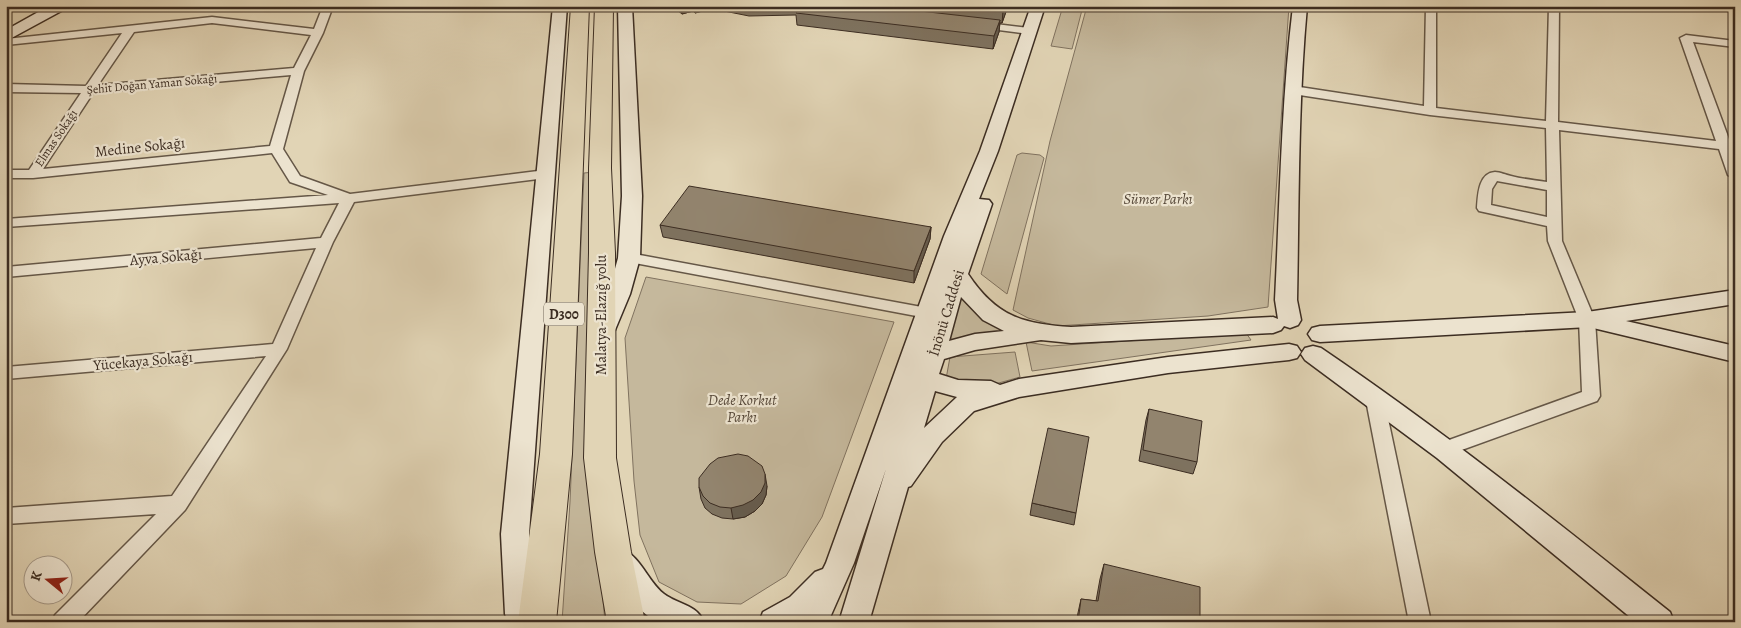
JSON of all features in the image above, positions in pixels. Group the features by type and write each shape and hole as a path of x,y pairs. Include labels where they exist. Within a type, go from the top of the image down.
{"highway":[{"name":"D300","path":"538,622 556,454 580,6"},
{"name":"Malatya-Elazığ yolu","path":"604,6 600,168 600,458 613,552 626,622"}],"main road":[{"path":"6,36 60,6"},
{"path":"525,622 520,614 515,534 560,6"},
{"path":"601,335 619,294 628,258 632,196 625,6"},
{"path":"813,622 840,563 922,366 927,313 954,236 989,151 1038,6"},
{"name":"İnönü Caddesi","path":"854,622 891,493 922,366 972,235 1046,6"},
{"path":"1300,6 1293,90 1286,300 1282,322 1269,331 1271,338 1278,346 1307,347 1374,395 1445,449 1659,622"},
{"path":"957,274 970,296 987,312 1003,322 1044,334"},
{"path":"922,366 946,387 973,392 1017,389 1168,365 1307,347 1587,320 1735,297"},
{"path":"1587,320 1735,354"},
{"path":"922,366 975,342 1044,334 1071,335 1282,322 1307,325 1307,347"},
{"path":"891,493 933,435 965,404 1017,389"},
{"path":"613,552 653,603 689,622"},
{"path":"774,622 802,607 840,563"}],"street":[{"path":"6,8 19,6"},
{"path":"328,6 318,33 298,71 276,149 295,179 348,198"},
{"path":"1430,111 1431,6"},
{"path":"1445,449 1591,396 1587,320 1555,241 1552,187 1554,6"},
{"path":"6,42 212,20 318,33"},
{"path":"972,25 1029,31"},
{"name":"Elmas Sokağı","path":"33,174 131,28"},
{"path":"1735,44 1686,38 1730,146 1735,175"},
{"name":"Şehit Doğan Yaman Sokağı","path":"6,88 88,90 298,71"},
{"path":"1293,90 1430,111 1730,146"},
{"name":"Medine Sokağı","path":"9,177 276,149"},
{"path":"6,223 348,198 546,174"},
{"path":"1552,187 1507,180 1496,176 1486,184 1484,208 1554,223"},
{"path":"63,622 178,504 280,349 326,242 348,198"},
{"name":"Ayva Sokağı","path":"6,272 326,242"},
{"path":"628,258 927,313"},
{"name":"Yücekaya Sokağı","path":"6,373 280,349"},
{"path":"1374,395 1420,622"},
{"path":"6,516 178,504"}],"green space":[{"path":"1063,6 1083,6 1072,49 1051,46"},
{"name":"Sümer Parkı","path":"1087,6 1289,6 1268,307 1208,316 1057,326 1028,318 1013,310 1050,141"},
{"path":"1022,153 1040,155 1044,158 1007,294 981,274 1017,155"},
{"path":"594,172 592,478 605,622 562,622 570,502 584,173"},
{"name":"Dede Korkut Parkı","path":"646,277 894,322 822,517 786,576 741,604 697,602 659,582 640,535 634,481 625,338"},
{"path":"958,295 1006,333 944,344"},
{"path":"1246,333 1251,340 1032,371 1026,342 1051,346"},
{"path":"1015,352 1020,377 988,386 946,379 950,357"}],"building":[{"path":"802,6 892,6 893,8 1000,20 994,36 796,13"},
{"path":"960,6 1005,6 1003,11"},
{"path":"689,186 931,227 914,271 660,225"},
{"path":"1149,409 1202,421 1197,462 1143,450"},
{"path":"1048,428 1089,437 1076,513 1032,503"},
{"path":"738,454 748,456 762,466 765,474 765,483 761,492 753,500 731,508 720,507 710,503 703,496 699,487 699,478 710,464 718,458"},
{"path":"1104,564 1200,587 1200,622 1078,622 1081,599 1098,601"}]}
